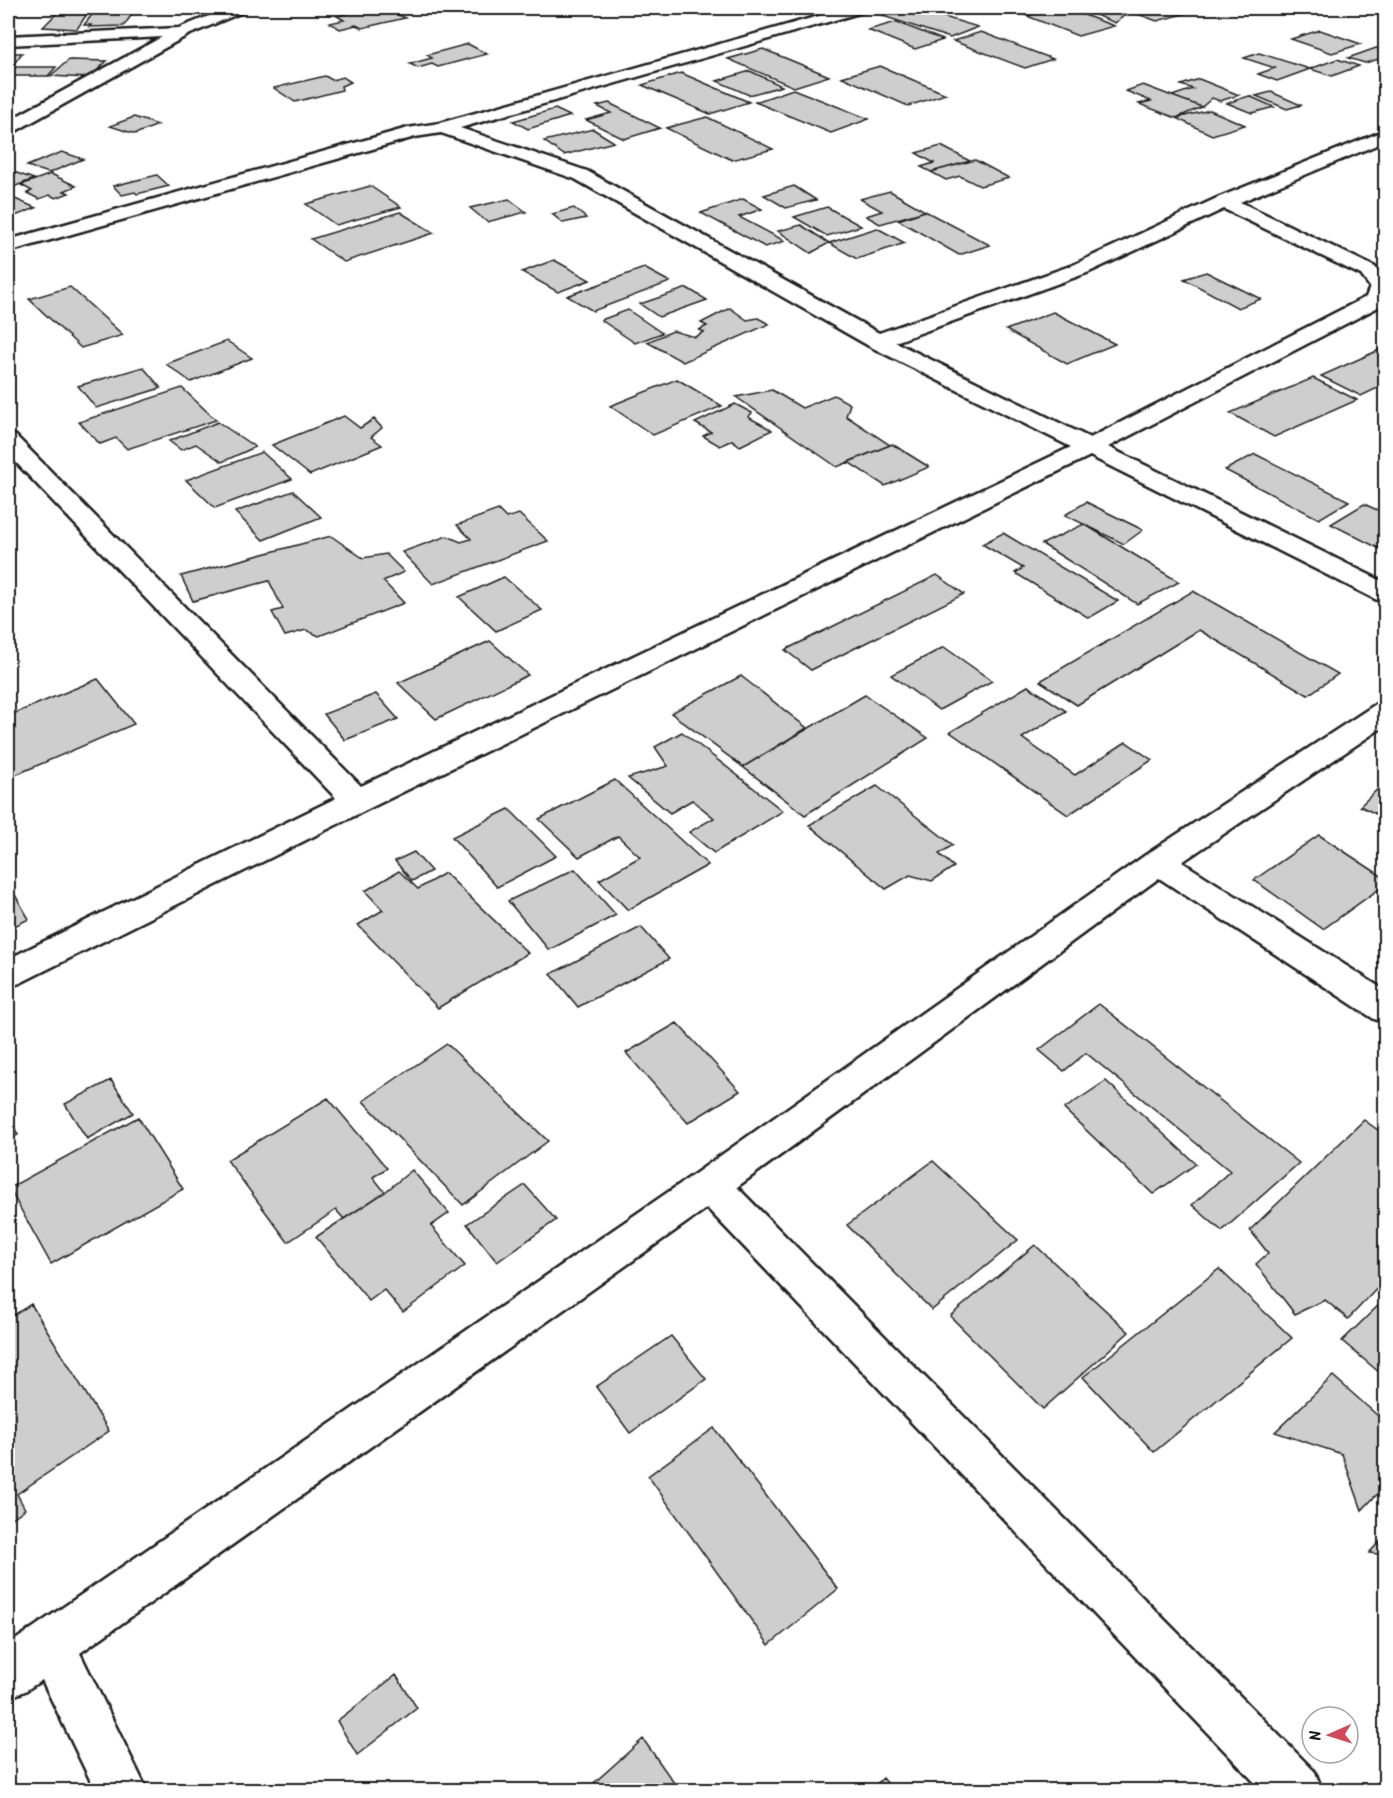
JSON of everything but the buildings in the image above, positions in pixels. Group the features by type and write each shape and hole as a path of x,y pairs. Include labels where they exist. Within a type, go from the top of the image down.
{"street":[{"path":"8,128 183,32 240,8"},
{"path":"8,246 414,132 442,128 861,8"},
{"path":"8,40 183,32"},
{"path":"442,128 581,175 877,341 1088,448 1386,594"},
{"path":"877,341 1080,269 1224,202 1386,135"},
{"path":"8,974 357,801 1088,448 1375,301 1380,287 1368,271 1224,202"},
{"path":"8,441 357,801"},
{"path":"8,1674 710,1185 1158,862 1386,711"},
{"path":"1158,862 1386,1009"},
{"path":"710,1185 1297,1791"},
{"path":"50,1645 122,1791"}]}
